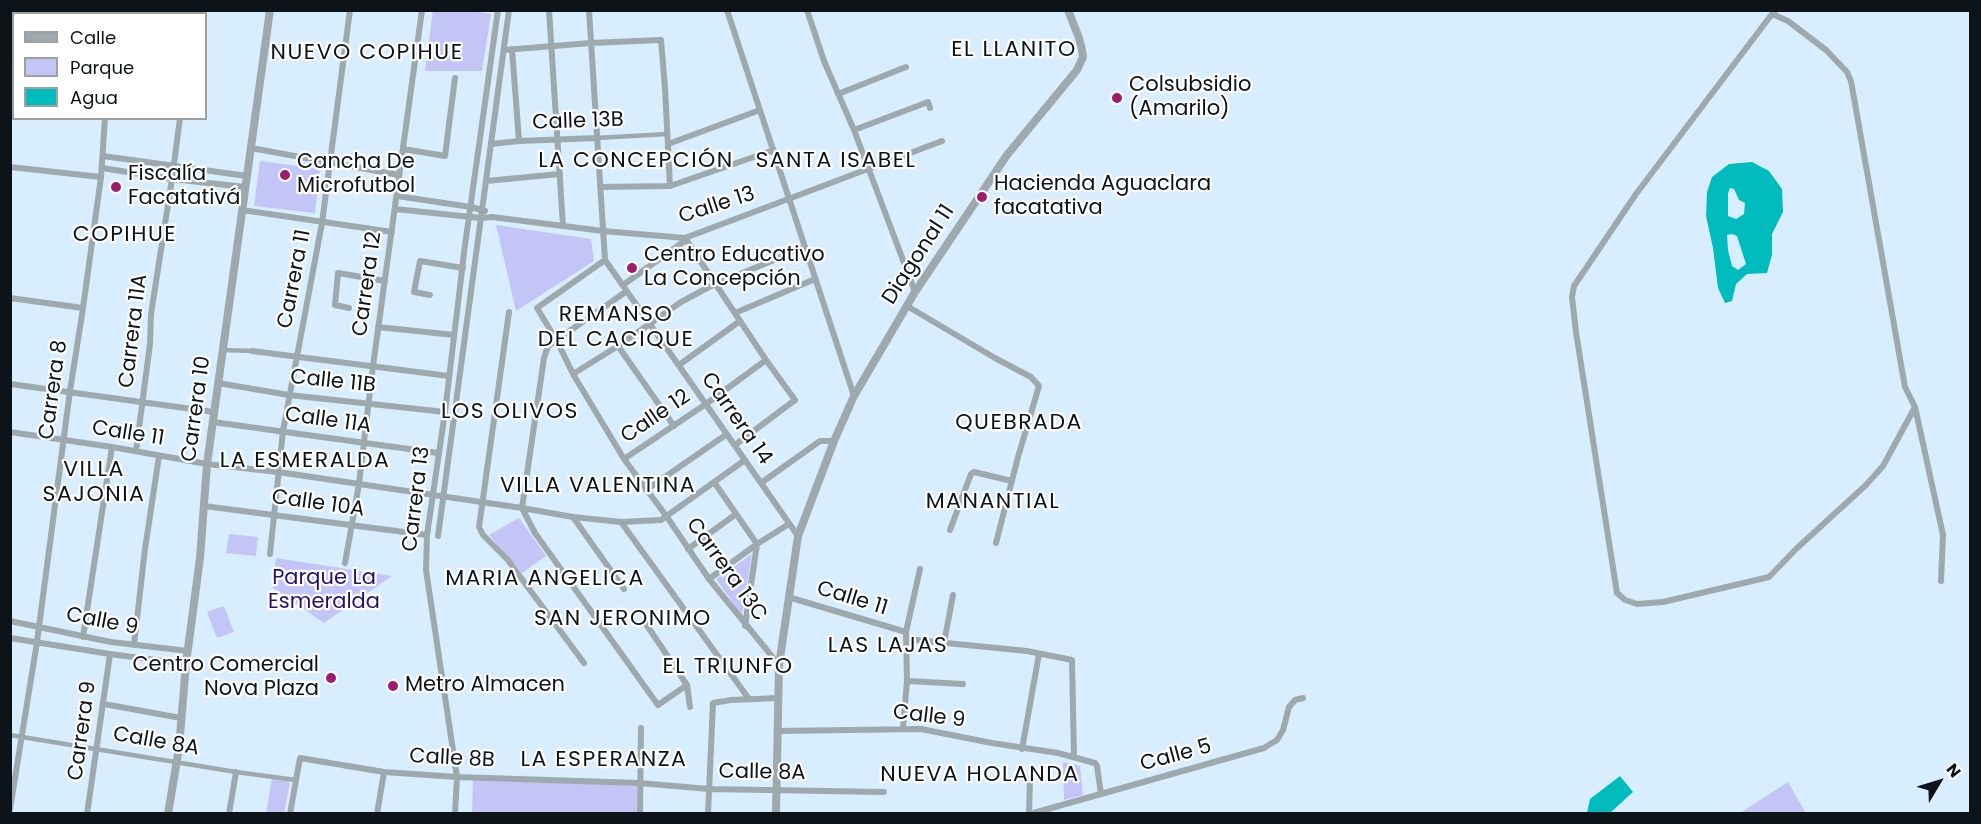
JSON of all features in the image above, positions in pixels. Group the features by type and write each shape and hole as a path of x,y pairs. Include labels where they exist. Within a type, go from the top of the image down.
{"street":[{"name":"Carrera 10","path":"168,813 179,748 180,718 200,558 207,464 270,10"},
{"name":"Carrera 11","path":"270,554 283,431 322,223 350,10"},
{"name":"Carrera 12","path":"345,562 359,484 362,443 422,10"},
{"name":"Carrera 13","path":"455,813 457,777 426,570 427,535 498,10"},
{"name":"Carrera 13","path":"438,536 510,10"},
{"path":"549,10 563,226"},
{"path":"589,10 605,260"},
{"path":"727,10 854,396"},
{"path":"807,10 824,61 854,130 915,292"},
{"name":"Diagonal 11","path":"776,813 778,665 798,536 834,441 854,396 915,292 1007,155 1077,70 1083,57 1082,50 1068,10"},
{"path":"1915,407 1883,466 1768,577 1663,602 1637,604 1625,600 1617,593 1576,332 1572,297 1574,286 1636,195 1774,12 1826,50 1847,72 1851,81 1905,387 1915,407 1943,535 1941,581"},
{"path":"504,50 661,40 670,186"},
{"path":"512,48 519,141"},
{"path":"838,94 906,67"},
{"path":"403,149 445,156 455,78"},
{"path":"854,130 928,102 930,108"},
{"path":"668,144 760,110"},
{"name":"Carrera 8","path":"10,809 38,642 102,168 105,120"},
{"path":"172,179 180,120"},
{"name":"Calle 13B","path":"491,144 667,134"},
{"name":"Calle 13","path":"395,209 481,218 492,217 686,239 942,141"},
{"path":"251,148 399,175"},
{"path":"600,187 670,186 774,150"},
{"path":"102,156 247,176"},
{"path":"10,168 100,177"},
{"path":"102,168 245,187"},
{"path":"486,180 560,174"},
{"name":"Carrera 11A","path":"136,452 150,344 151,314 172,179"},
{"name":"Calle 13","path":"397,196 471,207 482,210 492,217"},
{"path":"242,210 392,232"},
{"path":"687,685 658,705 535,533 522,508 544,358 548,346 686,239 795,400 735,446"},
{"path":"573,374 681,302 805,247"},
{"name":"Carrera 14","path":"605,260 798,536"},
{"name":"Carrera 13C","path":"605,260 537,308 624,459 668,517 709,579 778,665"},
{"path":"430,295 414,292 420,261 463,268"},
{"path":"349,308 335,305 338,273 385,280"},
{"path":"735,314 815,279"},
{"path":"10,298 83,308"},
{"path":"907,306 1031,377 1040,386 996,543"},
{"path":"509,312 479,527 483,536 507,559 584,663"},
{"path":"679,365 740,321"},
{"path":"378,327 454,335"},
{"path":"618,346 674,426"},
{"path":"223,350 297,355 449,376"},
{"name":"Calle 12","path":"624,459 766,360"},
{"name":"Calle 11B","path":"218,383 289,395 445,412"},
{"path":"10,384 214,412"},
{"name":"Calle 11A","path":"213,422 438,453"},
{"name":"Calle 11","path":"10,432 207,464 278,472 573,517 621,522 651,522 668,517"},
{"path":"646,490 727,434"},
{"path":"761,483 820,441 834,441"},
{"path":"82,637 112,447"},
{"path":"134,645 159,456"},
{"path":"668,517 745,460"},
{"path":"950,530 971,474 974,472 1012,481"},
{"path":"714,482 757,544 745,626"},
{"name":"Calle 10A","path":"204,506 427,535"},
{"path":"688,549 736,514"},
{"path":"573,517 624,589"},
{"path":"621,522 749,699"},
{"path":"709,579 789,524"},
{"path":"903,728 907,681 906,636 920,569"},
{"path":"944,643 953,595"},
{"name":"Calle 11","path":"788,597 906,636 944,643 1027,651 1072,660 1074,757"},
{"name":"Calle 9","path":"10,621 82,637 188,651"},
{"path":"646,624 687,685 690,707"},
{"name":"Calle 9","path":"10,638 186,664"},
{"name":"Carrera 9","path":"87,813 110,654"},
{"path":"1022,749 1039,654"},
{"path":"907,681 963,684"},
{"path":"708,813 713,703 779,698"},
{"name":"Calle 5","path":"1030,813 1264,748 1277,740 1295,700 1304,698"},
{"path":"104,704 180,718"},
{"path":"640,813 641,728"},
{"name":"Calle 9","path":"777,731 921,729 1074,757"},
{"name":"Calle 8A","path":"10,735 296,780"},
{"path":"1074,757 1095,763 1101,794"},
{"name":"Calle 8B","path":"296,780 300,758 384,772 457,777 640,783"},
{"path":"229,813 236,772"},
{"path":"377,813 384,772"},
{"path":"1030,779 1030,813"},
{"path":"290,813 296,780"},
{"name":"Calle 8A","path":"640,783 708,789 884,792"}],"green space":[{"path":"433,10 491,14 482,71 425,71"},
{"path":"260,161 320,169 315,213 254,206"},
{"path":"496,225 591,239 594,261 516,311"},
{"path":"519,518 546,556 522,573 489,535"},
{"path":"229,534 258,537 256,556 226,553"},
{"path":"752,554 742,616 716,579"},
{"name":"Parque La Esmeralda","path":"276,558 392,576 324,623 273,588"},
{"path":"224,606 234,632 217,638 207,612"},
{"path":"1063,762 1080,766 1083,795 1064,800"},
{"path":"272,778 290,782 284,813 266,814"},
{"path":"473,778 637,785 637,813 472,814"},
{"path":"1788,782 1806,813 1740,813"}],"water":[{"path":"1752,162 1769,171 1782,189 1783,212 1772,234 1772,255 1767,273 1747,274 1736,284 1732,301 1725,303 1718,288 1706,216 1707,192 1712,177 1729,164","holes":["1730,188 1734,189 1739,200 1745,203 1744,214 1736,219 1728,216","1727,235 1737,236 1746,264 1738,270 1732,266 1728,250"]},
{"path":"1620,776 1633,792 1610,813 1587,813 1590,799"}],"place":[{"name":"Colsubsidio (Amarilo)","path":"1117,98"},
{"name":"Cancha De Microfutbol","path":"285,175"},
{"name":"Fiscalía Facatativá","path":"116,187"},
{"name":"Hacienda Aguaclara facatativa","path":"982,197"},
{"name":"Centro Educativo La Concepción","path":"632,268"},
{"name":"Centro Comercial Nova Plaza","path":"331,678"},
{"name":"Metro Almacen","path":"393,686"}],"district":[{"name":"EL LLANITO","path":"1014,50"},
{"name":"NUEVO COPIHUE","path":"367,53"},
{"name":"LA CONCEPCIÓN","path":"636,161"},
{"name":"SANTA ISABEL","path":"836,161"},
{"name":"COPIHUE","path":"125,235"},
{"name":"REMANSO DEL CACIQUE","path":"616,328"},
{"name":"LOS OLIVOS","path":"510,412"},
{"name":"QUEBRADA","path":"1019,423"},
{"name":"LA ESMERALDA","path":"305,461"},
{"name":"VILLA SAJONIA","path":"94,482"},
{"name":"VILLA VALENTINA","path":"598,486"},
{"name":"MANANTIAL","path":"993,502"},
{"name":"MARIA ANGELICA","path":"545,579"},
{"name":"SAN JERONIMO","path":"623,619"},
{"name":"LAS LAJAS","path":"888,646"},
{"name":"EL TRIUNFO","path":"728,667"},
{"name":"LA ESPERANZA","path":"604,760"},
{"name":"NUEVA HOLANDA","path":"980,775"}]}
